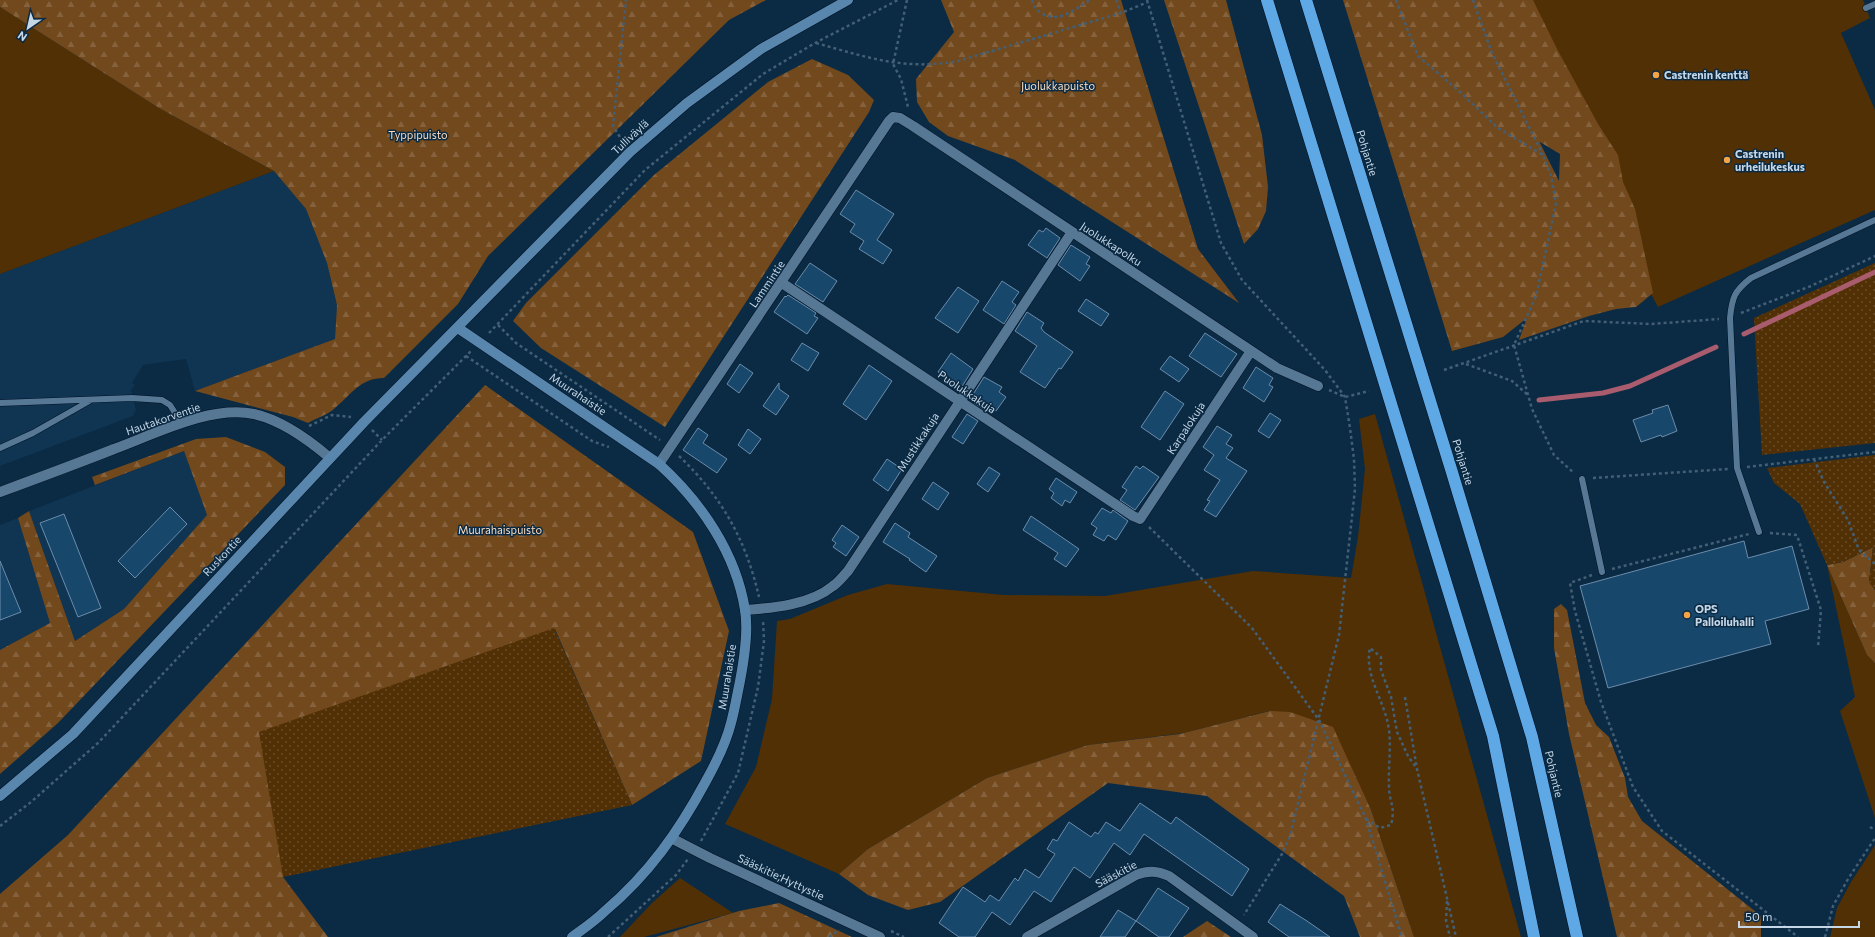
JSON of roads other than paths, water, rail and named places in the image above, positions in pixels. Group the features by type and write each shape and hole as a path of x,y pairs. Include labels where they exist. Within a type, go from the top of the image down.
{"highway":[{"path":"1267,0 1493,736 1534,937"},
{"name":"Pohjantie","path":"1306,0 1447,454 1532,737 1577,937"}],"main road":[{"name":"Tulliväylä","path":"458,328 630,152 687,103 761,49 848,0"},
{"name":"Muurahaistie","path":"458,328 659,464 681,484 703,512 723,545 737,580 745,610 745,654 731,724 716,762 673,839 648,870 605,912 572,937"},
{"name":"Ruskontie","path":"0,796 73,734 364,422 458,328"}],"street":[{"name":"Juolukkapolku","path":"894,117 900,118 1277,368 1318,386"},
{"name":"Lammintie","path":"659,464 782,283 889,121 894,117"},
{"name":"Mustikkakuja","path":"745,610 788,606 810,598 833,587 848,570 1072,232"},
{"name":"Puolukkakuja","path":"782,283 1133,516 1140,518"},
{"name":"Karpalokuja","path":"1140,518 1251,351"},
{"name":"Hautakorventie","path":"0,492 182,424 224,412 254,414 275,422 316,445 330,458"},
{"name":"Sääskitie;Hyttystie","path":"673,839 880,937"},
{"name":"Sääskitie","path":"1027,937 1136,874 1146,871 1158,872 1169,876 1253,937"}],"lane":[{"path":"1866,8 1875,4"},
{"path":"1759,532 1737,468 1730,318 1732,300 1739,287 1751,278 1875,220"},
{"path":"0,403 132,398 162,400 170,405 182,424"},
{"path":"0,448 33,433 92,400"},
{"path":"0,406 8,403"},
{"path":"1582,479 1602,572"}],"waterway":[{"path":"1744,334 1875,272"},
{"path":"1539,400 1603,393 1630,386 1716,347"}],"place":[{"name":"Castrenin kenttä","path":"1656,75"},
{"name":"Castrenin urheilukeskus","path":"1727,160"},
{"name":"OPS Palloiluhalli","path":"1687,615"}],"park label":[{"name":"Juolukkapuisto","path":"1058,86"},
{"name":"Typpipuisto","path":"418,135"},
{"name":"Muurahaispuisto","path":"500,530"}]}
